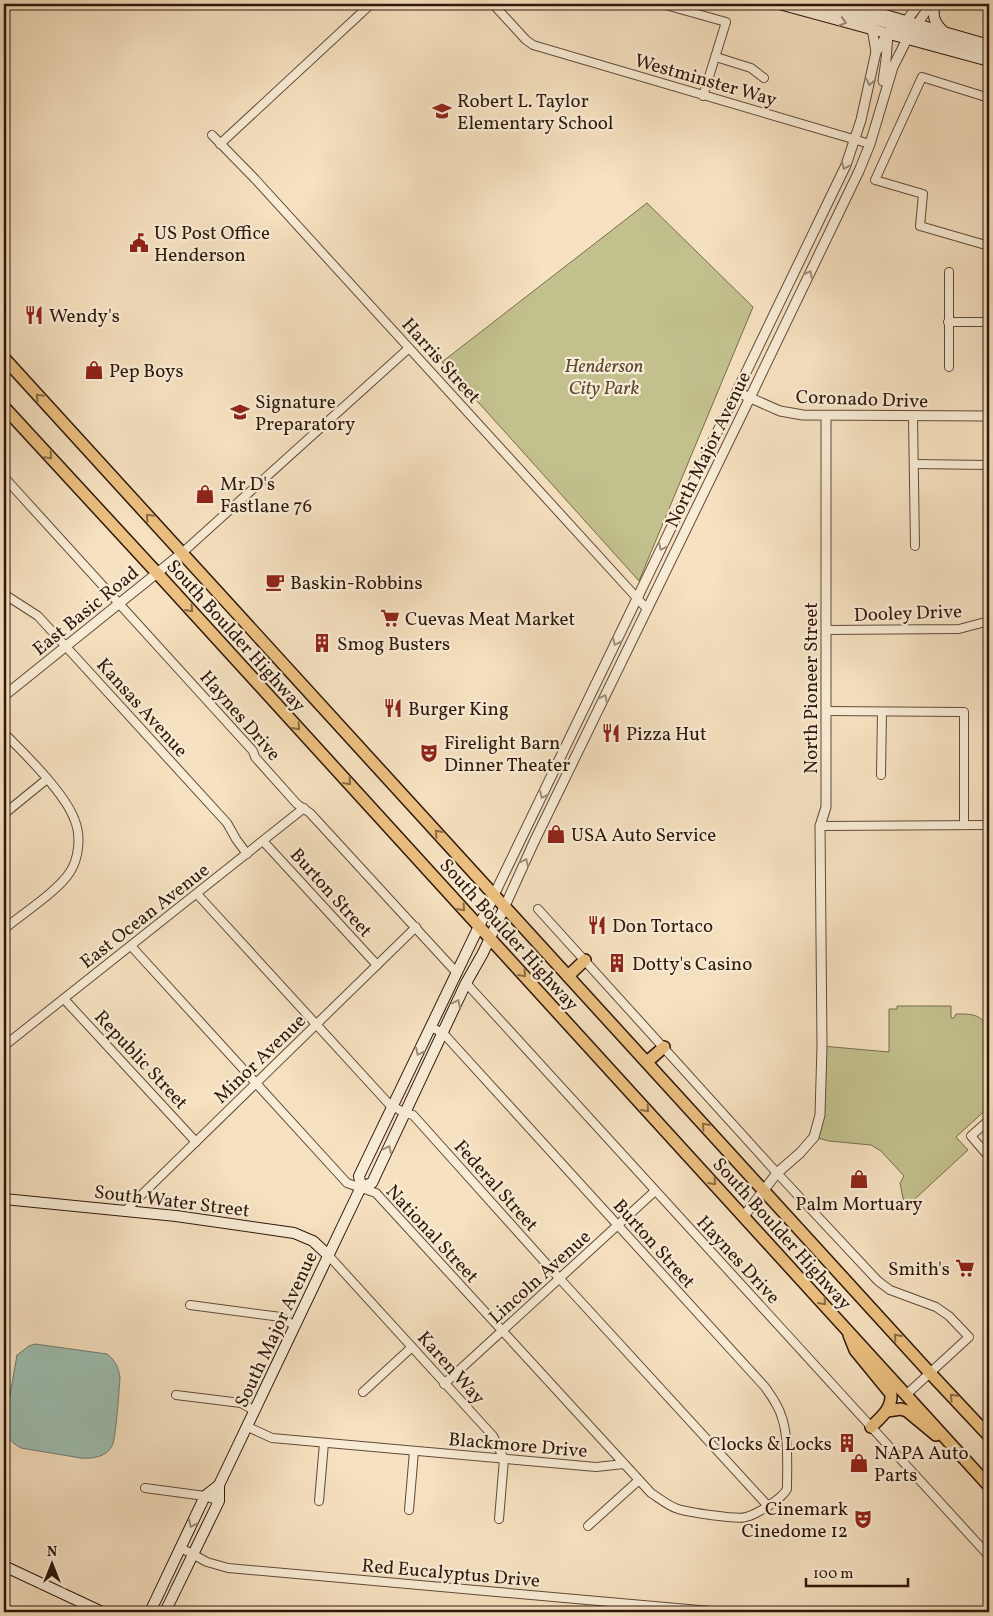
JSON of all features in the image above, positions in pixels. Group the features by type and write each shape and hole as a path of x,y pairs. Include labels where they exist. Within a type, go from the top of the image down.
{"main road":[{"path":"779,4 874,30 909,36 989,61"},
{"path":"811,4 881,13 903,23 918,23 989,45"},
{"path":"847,4 869,11"},
{"path":"935,4 933,17 935,23 943,31"},
{"path":"909,36 929,35 989,52"},
{"name":"South Boulder Highway","path":"4,358 989,1436"},
{"name":"South Boulder Highway","path":"4,408 157,573 989,1486"},
{"name":"South Major Avenue","path":"150,1612 206,1496 219,1485 248,1427 361,1187 359,1176 494,895"},
{"name":"South Major Avenue","path":"361,1187 372,1182 466,983 505,906"},
{"path":"568,976 585,960"},
{"path":"647,1062 664,1048"},
{"name":"South Water Street","path":"4,1199 176,1216 294,1233 313,1241 329,1256"},
{"path":"845,1327 855,1350 891,1394 892,1400 887,1411 871,1427"},
{"path":"887,1411 901,1409 907,1411 961,1454"},
{"name":"South Major Avenue","path":"165,1612 219,1501 219,1485"},
{"path":"4,1566 102,1612"}],"street":[{"name":"Westminster Way","path":"492,4 533,45 870,144"},
{"path":"662,4 726,22 703,96"},
{"name":"North Major Avenue","path":"494,895 846,165 865,104 876,52 888,33 903,23 919,4"},
{"name":"North Major Avenue","path":"505,906 750,398 870,144 879,108 893,67 909,36 931,4"},
{"path":"220,144 366,6"},
{"path":"869,11 874,30 876,52"},
{"path":"879,108 888,33 881,13"},
{"path":"716,57 751,68 764,78"},
{"path":"989,98 922,77 875,180 923,194 920,226 989,246"},
{"name":"Harris Street","path":"212,136 255,179 648,609"},
{"path":"949,272 949,367"},
{"path":"774,313 786,321"},
{"path":"948,322 989,322"},
{"name":"East Basic Road","path":"4,696 182,552 409,348"},
{"name":"Coronado Drive","path":"737,392 780,411 803,416 989,416"},
{"name":"North Pioneer Street","path":"744,1216 777,1173 800,1153 814,1137 820,1115 822,1046 820,826 826,807 826,416"},
{"path":"913,417 915,546"},
{"path":"914,464 989,465"},
{"name":"Haynes Drive","path":"4,477 253,751 254,757 297,804 310,813 456,972"},
{"path":"674,522 687,528"},
{"path":"669,532 682,538"},
{"name":"Kansas Avenue","path":"4,594 38,616 228,823 236,839 247,854"},
{"name":"Dooley Drive","path":"826,630 959,629 989,621"},
{"path":"607,661 619,667"},
{"path":"826,711 964,712 964,825"},
{"path":"882,712 882,775"},
{"path":"4,732 66,802 78,830 78,850 74,865 69,874 58,886 4,929"},
{"path":"571,735 583,742"},
{"path":"4,814 47,779"},
{"name":"East Ocean Avenue","path":"4,1046 304,808"},
{"path":"820,826 989,825"},
{"name":"Burton Street","path":"263,841 377,965"},
{"name":"Federal Street","path":"197,894 389,1104 405,1113 413,1115 768,1506"},
{"path":"538,909 777,1173 878,1281 890,1290 936,1307 949,1316 968,1337 907,1394"},
{"name":"Minor Avenue","path":"125,1211 416,927"},
{"name":"National Street","path":"131,946 347,1183 376,1193 624,1464"},
{"name":"Haynes Drive","path":"466,983 989,1556"},
{"name":"Republic Street","path":"64,999 196,1142"},
{"name":"Burton Street","path":"430,1027 443,1033 765,1387 777,1404 787,1442 787,1489 779,1499 768,1506"},
{"path":"989,1120 971,1136 989,1157"},
{"name":"Lincoln Avenue","path":"444,1384 655,1192"},
{"name":"Karen Way","path":"329,1256 493,1436 504,1459"},
{"path":"190,1305 281,1317 295,1326"},
{"path":"363,1392 412,1347"},
{"path":"176,1395 241,1403 255,1411"},
{"name":"Blackmore Drive","path":"248,1427 272,1438 596,1467 624,1464"},
{"path":"319,1501 324,1443"},
{"path":"409,1510 414,1451"},
{"path":"499,1519 504,1459"},
{"path":"624,1464 651,1493 676,1509 697,1514 746,1518 768,1506"},
{"path":"588,1526 639,1480"},
{"path":"145,1488 206,1496 219,1501"},
{"name":"Red Eucalyptus Drive","path":"181,1548 207,1562 228,1568 642,1609 722,1612"},
{"path":"204,1612 221,1610 225,1612"}],"green space":[{"name":"Henderson City Park","path":"647,203 753,307 639,581 442,362"},
{"path":"897,1006 951,1006 951,1018 954,1018 956,1014 971,1015 982,1019 989,1027 989,1107 956,1137 968,1150 905,1208 900,1183 904,1176 881,1151 871,1145 829,1141 814,1137 822,1046 889,1052 889,1009 897,1009"}],"shaded area":[{"path":"35,1344 107,1354 118,1368 120,1378 113,1442 109,1450 103,1455 94,1458 81,1458 21,1448 9,1438 5,1424 17,1355"}],"place":[{"name":"Robert L. Taylor Elementary School","path":"442,111"},
{"name":"US Post Office Henderson","path":"139,243"},
{"name":"Wendy's","path":"34,315"},
{"name":"Pep Boys","path":"94,370"},
{"name":"Signature Preparatory","path":"240,412"},
{"name":"Mr D's Fastlane 76","path":"205,494"},
{"name":"Baskin-Robbins","path":"275,582"},
{"name":"Cuevas Meat Market","path":"390,618"},
{"name":"Smog Busters","path":"322,643"},
{"name":"Burger King","path":"393,708"},
{"name":"Pizza Hut","path":"611,733"},
{"name":"Firelight Barn Dinner Theater","path":"429,753"},
{"name":"USA Auto Service","path":"556,834"},
{"name":"Don Tortaco","path":"597,925"},
{"name":"Dotty's Casino","path":"617,963"},
{"name":"Palm Mortuary","path":"859,1179"},
{"name":"Smith's","path":"965,1268"},
{"name":"Clocks & Locks","path":"847,1443"},
{"name":"NAPA Auto Parts","path":"859,1463"},
{"name":"Cinemark Cinedome 12","path":"863,1519"}]}
